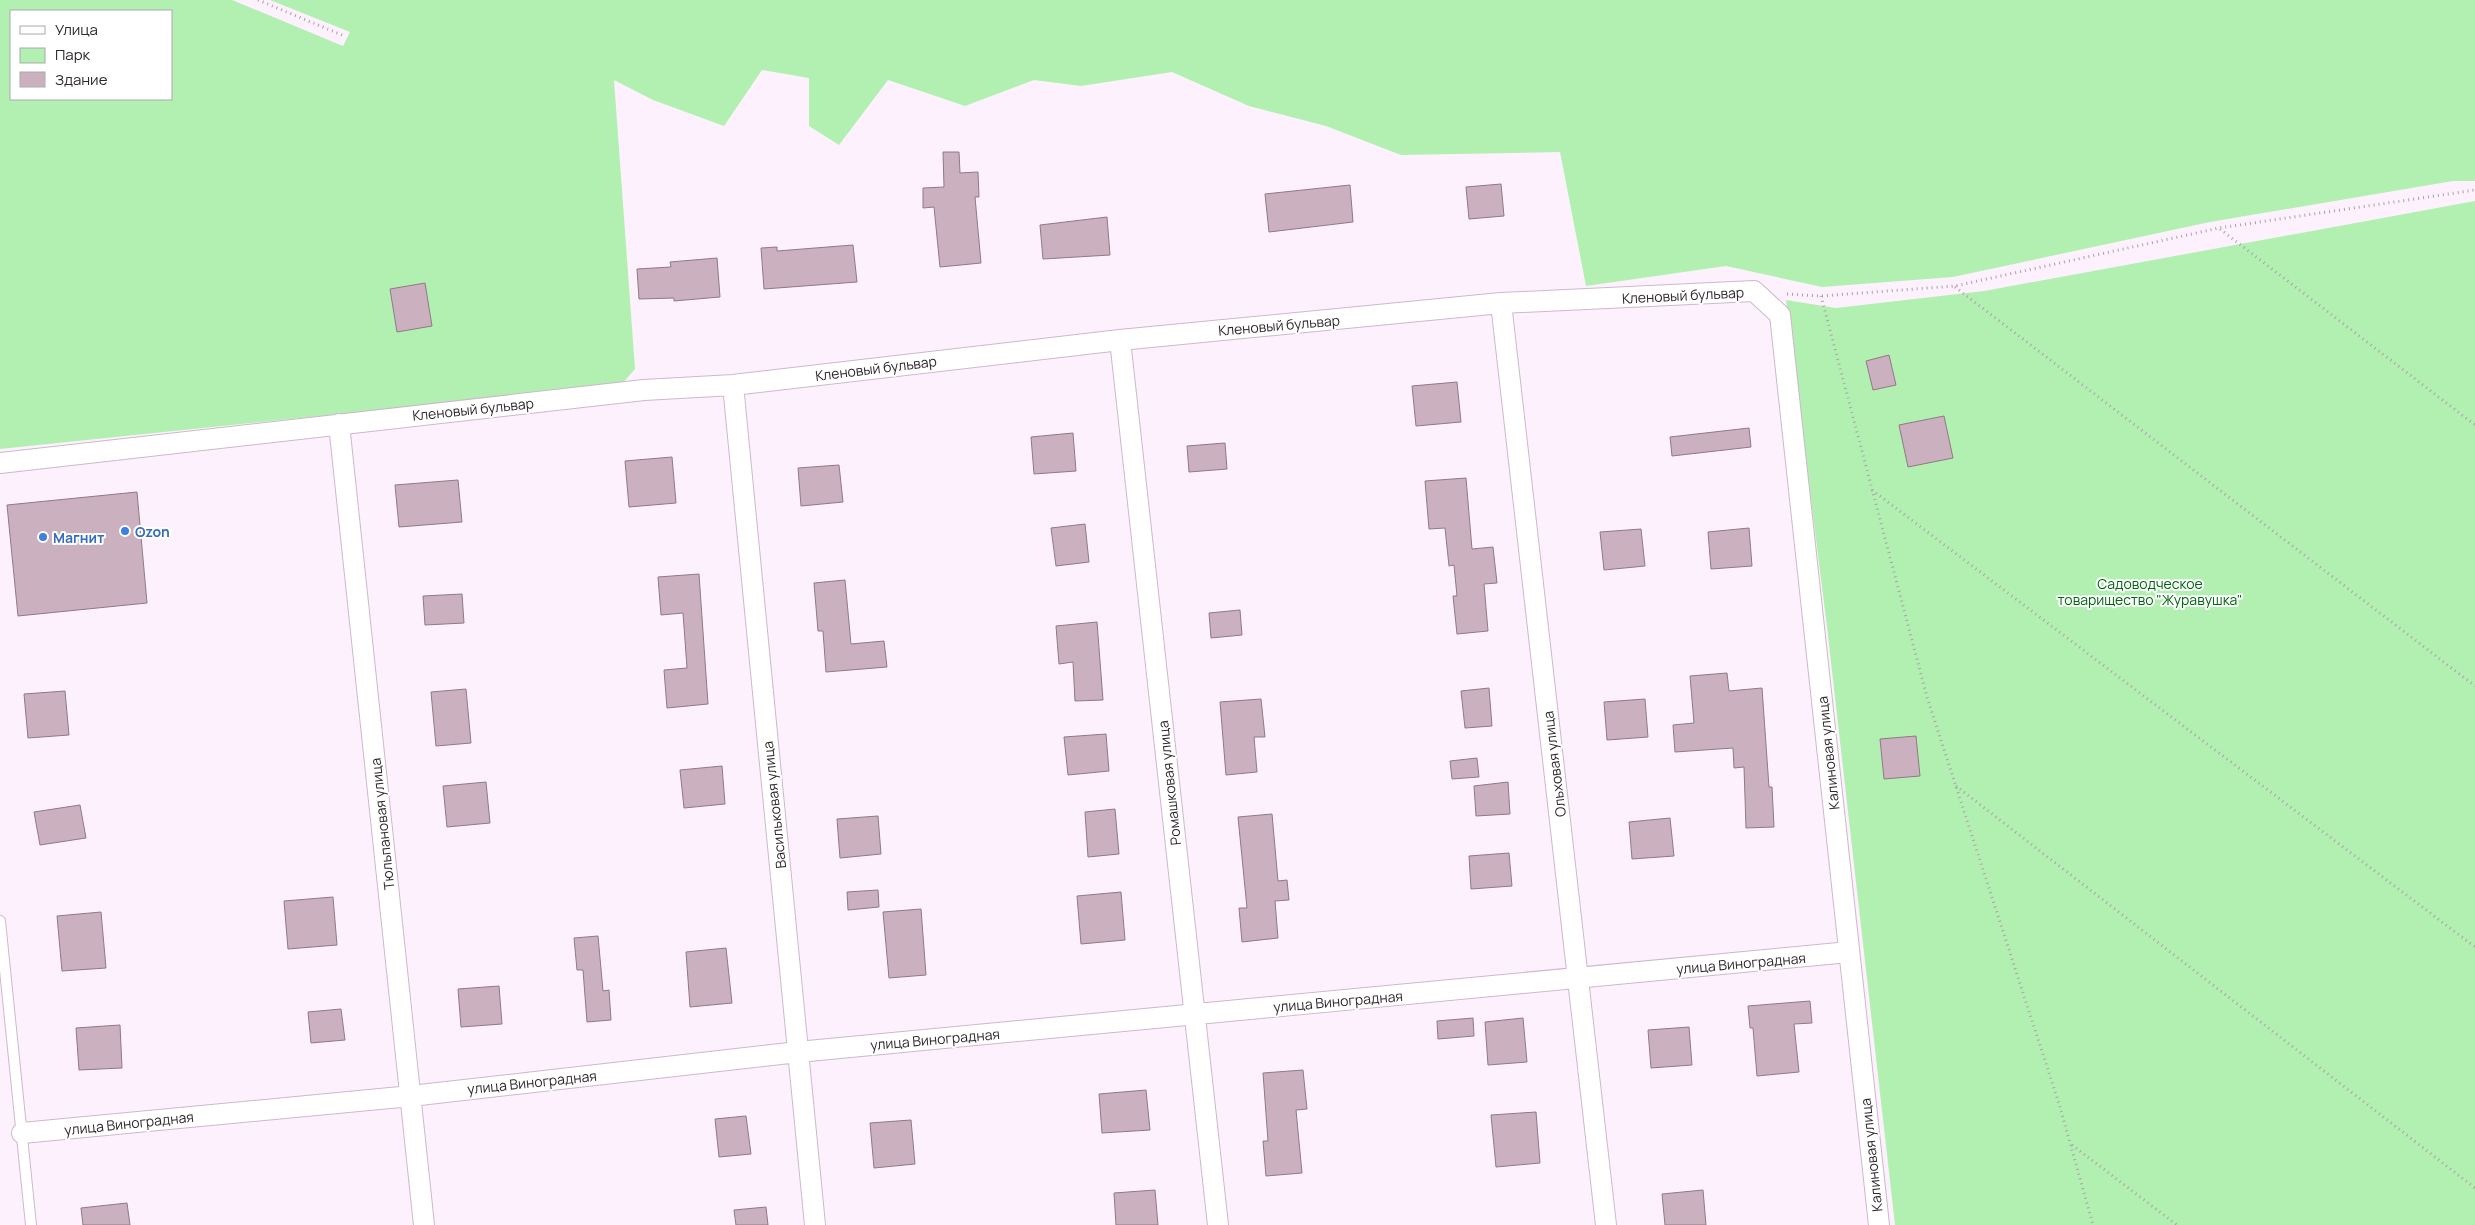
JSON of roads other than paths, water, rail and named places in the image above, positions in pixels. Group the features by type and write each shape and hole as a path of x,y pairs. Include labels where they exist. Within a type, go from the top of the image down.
{"street":[{"name":"Кленовый бульвар","path":"0,463 644,390 733,384 1120,340 1501,303 1754,292"},
{"name":"Калиновая улица","path":"1754,292 1780,315 1879,1225"},
{"name":"Ольховая улица","path":"1501,303 1606,1225"},
{"name":"Ромашковая улица","path":"1120,340 1218,1225"},
{"name":"Васильковая улица","path":"733,384 815,1225"},
{"name":"Тюльпановая улица","path":"339,424 424,1225"},
{"name":"улица Виноградная","path":"22,1134 411,1096 798,1052 1849,952"}],"lane":[{"path":"0,921 31,1225"}],"place":[{"name":"Ozon","path":"125,531"},
{"name":"Магнит","path":"43,537"}],"park label":[{"name":"Садоводческое товарищество \"Журавушка\"","path":"2150,592"}]}
